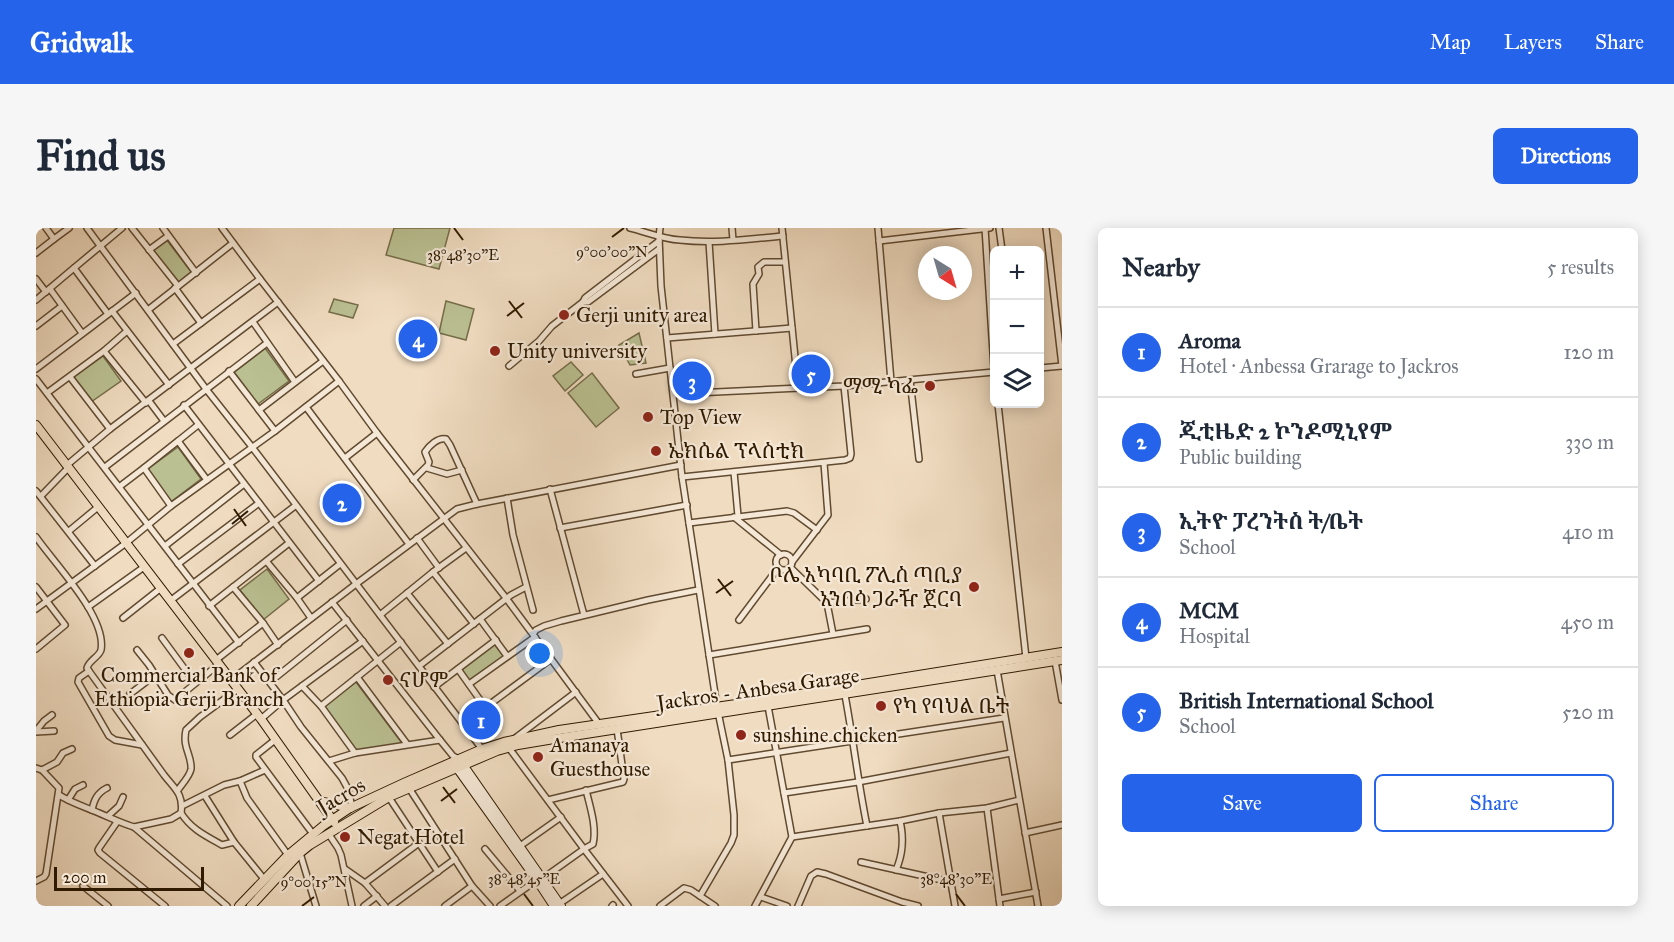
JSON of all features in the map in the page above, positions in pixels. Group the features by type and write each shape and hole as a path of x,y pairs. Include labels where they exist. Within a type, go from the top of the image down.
{"main road":[{"path":"36,425 259,717 338,828"},
{"path":"511,744 599,724 718,710 923,678 1026,658 1058,657"},
{"name":"Jackros - Anbesa Garage","path":"457,762 511,744 617,729 718,710 768,706 845,694 923,678 997,670 1058,657"},
{"name":"Jacros","path":"251,906 300,853 387,794 409,788 482,749 511,744"},
{"path":"457,762 520,846 539,880"},
{"path":"457,762 558,905"},
{"name":"Jacros","path":"239,906 288,855 332,820 351,808 457,762"},
{"path":"320,801 351,808"}],"street":[{"path":"46,228 54,239"},
{"path":"36,253 69,228"},
{"path":"87,228 206,389 482,749"},
{"path":"36,300 122,228"},
{"path":"132,228 201,323"},
{"path":"163,228 196,273"},
{"path":"222,228 413,480 506,598 599,724"},
{"path":"630,228 659,239 710,242 783,236"},
{"path":"660,228 661,286 682,477 698,590 728,760 733,807 734,835 700,897"},
{"path":"732,228 733,240"},
{"path":"782,228 798,387"},
{"path":"878,228 891,381"},
{"path":"879,241 987,228 993,354"},
{"path":"999,228 1001,246"},
{"path":"1044,368 1062,366 1046,228"},
{"path":"149,250 168,236"},
{"path":"509,366 585,298 659,239"},
{"path":"710,242 715,334"},
{"path":"148,310 233,243"},
{"path":"583,302 588,302 659,249"},
{"path":"756,331 753,284 759,274 758,267 764,262 785,262"},
{"path":"74,268 169,385"},
{"path":"36,279 62,306 82,333"},
{"path":"173,344 260,279"},
{"path":"36,369 136,293"},
{"path":"1054,294 1062,293"},
{"path":"41,496 88,447 278,302"},
{"path":"36,326 62,306"},
{"path":"253,322 295,382"},
{"path":"667,338 792,328"},
{"path":"47,393 104,351 126,331"},
{"path":"105,467 267,343"},
{"path":"104,351 164,421"},
{"path":"259,410 323,361"},
{"path":"636,374 670,368"},
{"path":"674,394 843,386 990,370"},
{"path":"229,371 275,431"},
{"path":"69,377 110,429"},
{"path":"36,379 239,644"},
{"path":"909,380 919,459"},
{"path":"36,609 339,381"},
{"path":"682,477 824,463 850,458 843,386"},
{"path":"184,405 319,581"},
{"path":"306,407 409,544"},
{"path":"998,408 1026,658"},
{"path":"119,487 198,425"},
{"path":"345,458 377,433"},
{"path":"413,480 427,468 429,462 425,452 440,439 446,439 477,504"},
{"path":"178,441 207,480"},
{"path":"778,568 784,570 791,565 826,519 828,510 824,463"},
{"path":"231,680 457,509 681,465"},
{"path":"144,468 171,506"},
{"path":"427,468 447,474 462,470"},
{"path":"734,472 736,517 781,555 787,555 791,565 826,603 833,634"},
{"path":"165,546 244,484"},
{"path":"550,489 584,615"},
{"path":"36,490 95,566"},
{"path":"507,498 513,535 533,610"},
{"path":"178,564 259,503"},
{"path":"560,528 687,505"},
{"path":"170,601 295,506"},
{"path":"69,531 98,507"},
{"path":"689,523 787,512 794,513 817,530"},
{"path":"36,537 38,545 72,584 88,607 100,634 101,650 87,664 87,668 164,775 178,790 182,806 181,813 190,825 222,845 234,842"},
{"path":"417,538 439,568"},
{"path":"209,606 289,543"},
{"path":"380,615 466,548"},
{"path":"738,620 778,568 777,562 781,555"},
{"path":"267,562 311,618"},
{"path":"297,598 340,564"},
{"path":"88,607 144,567"},
{"path":"433,572 474,624"},
{"path":"36,587 66,625 36,649"},
{"path":"233,587 278,645"},
{"path":"419,666 506,598 526,587"},
{"path":"123,618 161,588"},
{"path":"469,684 544,626 698,590"},
{"path":"407,593 448,644"},
{"path":"826,603 866,599"},
{"path":"332,602 457,762"},
{"path":"480,619 507,656"},
{"path":"270,682 347,620"},
{"path":"137,650 168,695 175,700 263,623"},
{"path":"709,655 867,629"},
{"path":"162,638 195,683"},
{"path":"434,687 496,640"},
{"path":"230,735 259,717 363,641"},
{"path":"321,706 401,642"},
{"path":"1058,657 1062,700"},
{"path":"463,724 551,658"},
{"path":"254,662 348,789 351,808"},
{"path":"458,669 485,707"},
{"path":"997,670 1038,906"},
{"path":"89,671 79,678 78,682 109,736 115,740 142,745"},
{"path":"130,694 155,675"},
{"path":"357,677 407,744"},
{"path":"302,686 321,706 355,753"},
{"path":"178,790 191,770 185,742 186,730 238,689"},
{"path":"576,692 511,744 548,800 628,906"},
{"path":"845,694 867,826"},
{"path":"755,906 792,837 768,706"},
{"path":"36,731 52,715"},
{"path":"728,760 1004,718"},
{"path":"548,800 621,783 624,779 617,729"},
{"path":"36,731 54,731"},
{"path":"275,740 256,755 313,834"},
{"path":"329,761 355,753 440,740"},
{"path":"36,881 46,874 59,795 59,788 39,769 57,762 72,749"},
{"path":"784,793 858,782 1011,753"},
{"path":"182,806 224,785 240,782 265,770"},
{"path":"240,782 247,798 288,855"},
{"path":"68,800 75,789 83,784"},
{"path":"92,810 98,795 107,788"},
{"path":"409,788 472,886 490,906"},
{"path":"500,906 593,844 594,827 586,790"},
{"path":"387,794 438,872"},
{"path":"59,795 117,822 134,827 227,906"},
{"path":"205,796 234,842 264,879"},
{"path":"108,816 119,806 123,797"},
{"path":"792,837 939,813 987,808 1019,800"},
{"path":"987,808 1000,906"},
{"path":"134,827 171,819 181,813"},
{"path":"939,813 955,906"},
{"path":"520,846 561,817"},
{"path":"896,870 901,858 900,821"},
{"path":"117,822 98,850 165,906"},
{"path":"1025,833 1062,825"},
{"path":"328,833 338,848 345,869 352,906"},
{"path":"365,883 418,843"},
{"path":"485,849 520,891"},
{"path":"300,853 316,906"},
{"path":"391,906 455,859"},
{"path":"861,862 951,882"},
{"path":"345,869 365,883 385,906"},
{"path":"798,906 811,876 817,872 918,906"},
{"path":"558,905 603,874"},
{"path":"84,886 108,906"},
{"path":"445,906 472,886"},
{"path":"660,906 684,888 715,906"},
{"path":"999,899 1036,892"},
{"path":"364,906 377,896"},
{"path":"761,897 788,906"}],"green space":[{"path":"394,228 450,228 439,269 386,255"},
{"path":"166,239 192,273 177,285 150,251"},
{"path":"334,299 358,305 353,318 329,312"},
{"path":"446,301 474,309 466,340 439,333"},
{"path":"639,333 646,363 630,365 619,345"},
{"path":"265,348 289,381 258,404 234,372"},
{"path":"103,356 121,381 91,402 73,377"},
{"path":"571,362 583,375 565,391 553,376"},
{"path":"592,373 619,408 596,427 568,393"},
{"path":"178,447 201,479 168,504 145,471"},
{"path":"267,569 289,599 263,620 240,590"},
{"path":"494,644 505,658 470,685 459,671"},
{"path":"356,682 402,743 357,752 323,707"}],"place":[{"name":"Gerji unity area","path":"564,315"},
{"name":"MCM","path":"418,339"},
{"name":"Unity university","path":"495,351"},
{"name":"British International School","path":"811,374"},
{"name":"ኢትዮ ፓረንትስ ት/ቤት","path":"692,381"},
{"name":"ማሚ ካፌ","path":"930,386"},
{"name":"Top View","path":"648,417"},
{"name":"ኤክሴል ፕላስቲክ","path":"656,451"},
{"name":"ጂቲዜድ 2 ኮንዶሚኒየም","path":"342,503"},
{"name":"ቦሌ አካባቢ ፖሊስ ጣቢያ አንበሳ ጋራዥ ጀርባ","path":"974,587"},
{"name":"Commercial Bank of Ethiopia Gerji Branch","path":"189,653"},
{"name":"ናሆም","path":"388,680"},
{"name":"የካ የባህል ቤት","path":"881,706"},
{"name":"Aroma","path":"481,720"},
{"name":"sunshine chicken","path":"741,735"},
{"name":"Amanaya Guesthouse","path":"538,757"},
{"name":"Negat Hotel","path":"345,837"}]}
